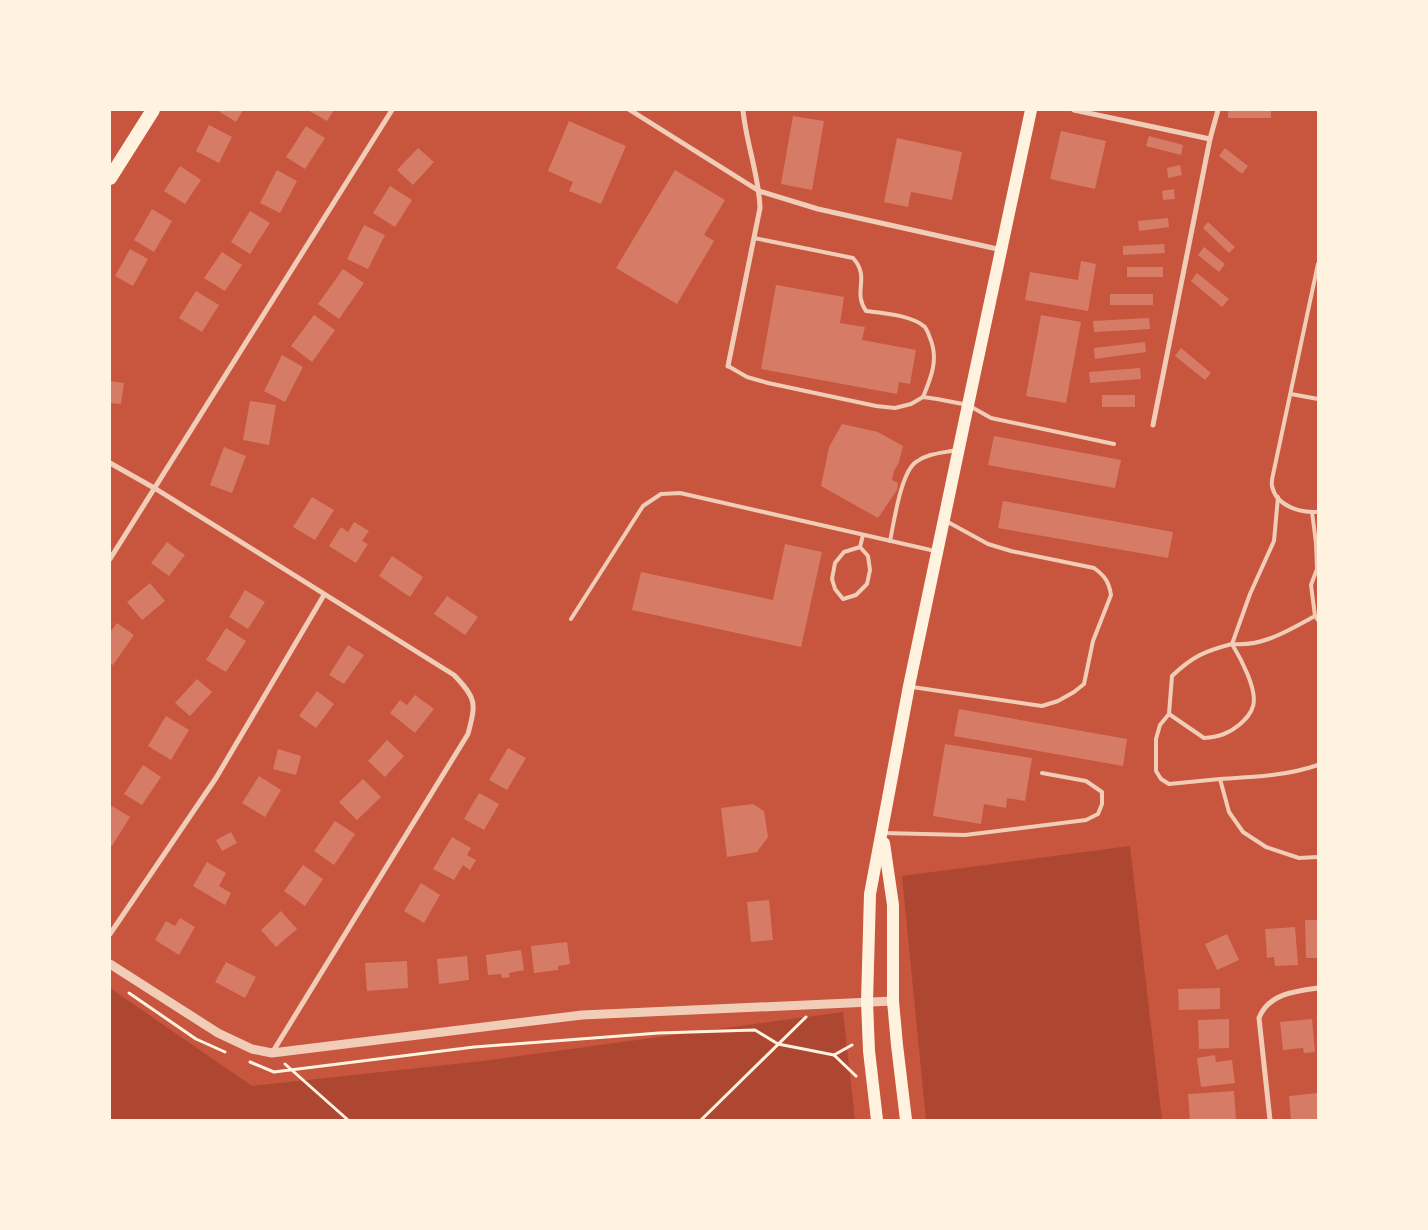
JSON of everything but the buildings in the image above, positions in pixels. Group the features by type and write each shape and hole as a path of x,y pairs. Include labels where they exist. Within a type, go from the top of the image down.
{"highway":[{"path":"110,178 153,110"}],"main road":[{"path":"876,1120 869,1051 867,1002 870,894 883,833 890,781 909,686 1031,110"},
{"path":"883,833 893,905 893,1000 906,1120"}],"street":[{"path":"110,559 156,489 392,110"},
{"path":"630,110 759,191 818,209 1002,250"},
{"path":"728,366 760,208 759,191 745,130 743,110"},
{"path":"1074,110 1210,139"},
{"path":"1153,425 1210,139 1218,110"},
{"path":"110,463 156,489 454,675 469,691 473,699 474,712 468,734 272,1053"},
{"path":"110,934 216,778 324,595"},
{"path":"110,964 218,1032 252,1048 272,1053 582,1016 893,1000"},
{"path":"1270,1120 1259,1018 1263,1008 1272,1000 1293,991 1318,988"}],"lane":[{"path":"728,366 748,377 768,383 876,406 895,408 911,404 923,397 931,378 935,357 931,339 925,328 899,316 866,311 861,304 862,275 860,266 853,258 754,238"},
{"path":"1318,264 1272,486 1281,502 1293,509 1318,512"},
{"path":"1291,394 1318,399"},
{"path":"923,397 968,405 991,418 1114,444"},
{"path":"890,541 905,476 914,462 929,455 958,450"},
{"path":"571,619 644,506 661,494 680,493 938,552"},
{"path":"1232,644 1250,594 1274,541 1278,497"},
{"path":"1312,512 1317,569 1311,585 1317,618 1276,637 1246,645 1232,644 1207,650 1187,662 1172,676 1169,714 1160,725 1156,739 1156,771 1161,779 1169,784 1267,776 1318,765"},
{"path":"909,686 1042,706 1058,701 1084,684 1093,641 1111,595 1105,576 1094,568 1012,551 988,544 944,519"},
{"path":"860,547 863,535"},
{"path":"860,547 868,556 870,570 867,584 856,595 843,599 832,579 835,563 844,552 860,547"},
{"path":"1169,714 1204,738 1218,737 1231,732 1247,718 1254,704 1251,684 1240,657 1232,644"},
{"path":"883,833 965,835 1068,823 1086,820 1098,814 1102,804 1102,792 1086,781 1042,773"},
{"path":"1220,779 1229,812 1243,832 1266,848 1299,858 1318,857"}],"path":[{"path":"701,1120 819,1004"},
{"path":"778,1044 834,1055 856,1076"},
{"path":"834,1055 852,1045"},
{"path":"272,1053 348,1120"}],"shaded area":[{"path":"1130,846 1162,1120 926,1120 902,876"},
{"path":"110,988 252,1086 483,1061 843,1012 855,1120 110,1120"}]}
